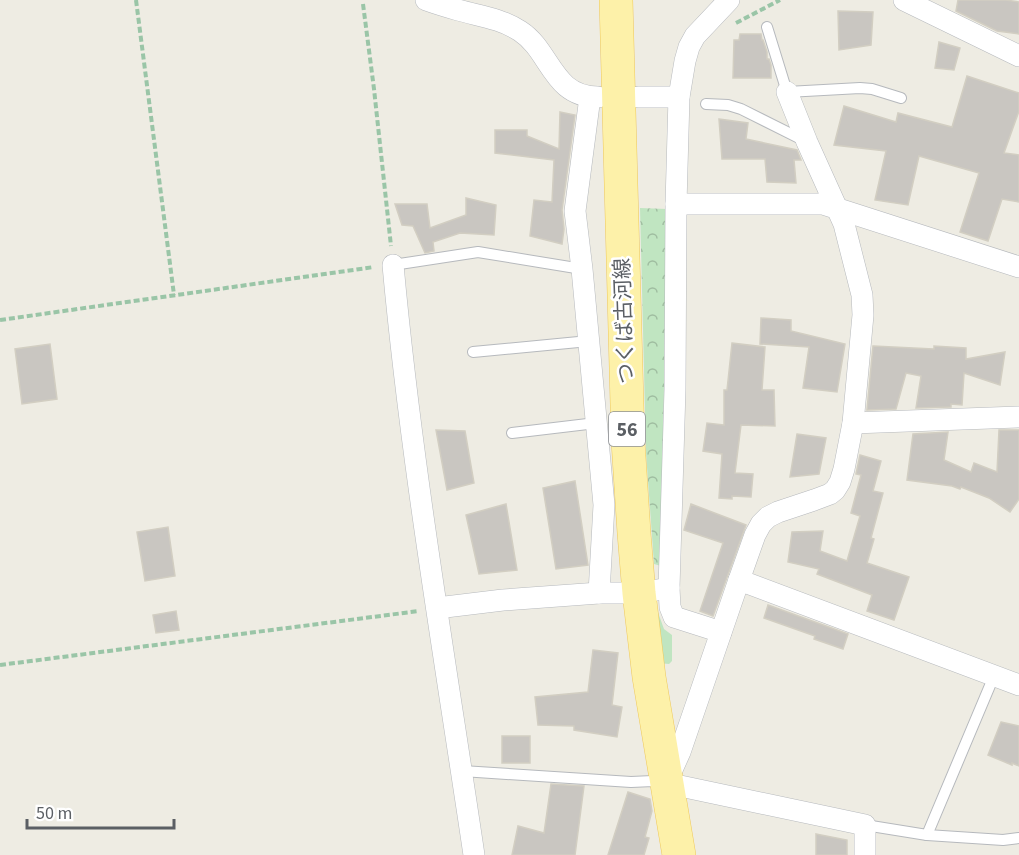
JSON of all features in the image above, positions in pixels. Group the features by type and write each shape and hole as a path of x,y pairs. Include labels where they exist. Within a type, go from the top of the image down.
{"main road":[{"name":"つくば古河線","path":"616,0 628,441 654,590 649,677 679,855"}],"street":[{"path":"426,0 504,22 521,31 534,43 562,83 572,90 594,97 575,211 604,505 599,593"},
{"path":"721,632 674,617 670,607 654,590 675,389 679,96 689,47 695,36 729,0"},
{"path":"904,0 1019,56"},
{"path":"787,92 844,224 862,295 863,315 853,423 844,469 835,490 814,501 768,517 755,535 680,752 666,783 866,825 865,855"},
{"path":"638,97 679,96"},
{"path":"676,204 823,204 1019,267"},
{"path":"393,264 402,358 474,855"},
{"path":"853,423 1019,417"},
{"path":"739,580 1019,685"},
{"path":"437,608 503,600 654,590"}],"lane":[{"path":"767,27 787,92 860,88 872,89 901,98"},
{"path":"706,104 728,105 741,109 807,142"},
{"path":"393,264 478,252 582,269"},
{"path":"473,352 589,341"},
{"path":"512,433 596,423"},
{"path":"927,835 994,676"},
{"path":"462,771 666,783"},
{"path":"866,825 927,835 1003,840 1019,838"}],"path":[{"path":"136,0 174,295"},
{"path":"733,24 780,0"},
{"path":"0,320 393,264 363,4"},
{"path":"0,665 437,608"}],"green space":[{"path":"640,208 667,209 661,566 654,564 646,453"},
{"path":"656,607 664,629 672,635 672,661 669,664 658,663"}],"building":[{"path":"958,0 1019,2 1019,34 997,31 956,11"},
{"path":"838,11 873,12 871,45 839,50"},
{"path":"740,34 761,34 767,59 771,65 771,78 733,78 734,40 739,40"},
{"path":"939,42 960,48 954,70 935,68"},
{"path":"967,76 1019,93 1019,111 1004,153 1019,155 1019,202 1002,199 988,241 960,232 979,173 919,156 908,205 875,200 886,151 834,145 844,106 896,122 898,113 952,127"},
{"path":"560,112 575,115 562,210 564,229 562,244 530,236 534,200 552,202 554,160 495,153 495,130 527,130 527,136 559,149"},
{"path":"719,119 748,123 746,139 797,150 801,160 794,160 796,183 767,182 765,159 722,159"},
{"path":"466,198 496,205 494,235 460,233 433,242 434,251 425,253 413,226 402,225 395,204 427,204 430,228 466,215"},
{"path":"761,318 791,320 791,331 845,344 837,392 803,388 809,347 760,344"},
{"path":"732,343 765,347 762,390 774,390 775,426 741,425 735,473 753,474 751,497 732,496 732,499 719,498 722,454 703,451 707,423 724,425 724,390 727,390"},
{"path":"50,344 57,399 22,404 15,349"},
{"path":"873,346 966,348 966,359 1005,352 1000,385 964,373 962,405 916,408 921,376 906,373 896,409 867,410"},
{"path":"436,430 465,431 474,483 447,490"},
{"path":"999,430 1019,430 1019,499 1010,512 989,498 961,487 960,489 907,480 913,434 948,432 944,460 971,472 974,463 997,472"},
{"path":"797,434 826,438 819,474 790,477"},
{"path":"860,455 881,461 873,491 883,493 867,563 909,577 894,620 867,611 872,595 817,574 819,569 788,562 792,532 823,531 820,551 847,561 860,516 851,513 861,475 856,474"},
{"path":"575,481 588,565 556,569 543,488"},
{"path":"506,504 517,570 479,574 466,515"},
{"path":"691,504 746,525 713,616 700,611 723,543 684,530"},
{"path":"168,527 175,576 145,581 137,532"},
{"path":"768,605 848,634 843,649 814,639 815,636 764,618"},
{"path":"176,611 179,630 156,633 153,615"},
{"path":"593,650 618,653 612,705 622,707 617,737 574,730 574,726 538,725 535,697 588,692"},
{"path":"1001,722 1019,726 1019,766 988,755"},
{"path":"502,736 530,736 530,763 502,763"},
{"path":"551,784 584,786 575,855 512,855 518,826 544,833"},
{"path":"628,792 650,799 652,811 645,837 649,838 644,855 608,855"},
{"path":"816,834 847,840 847,855 816,855"}]}
